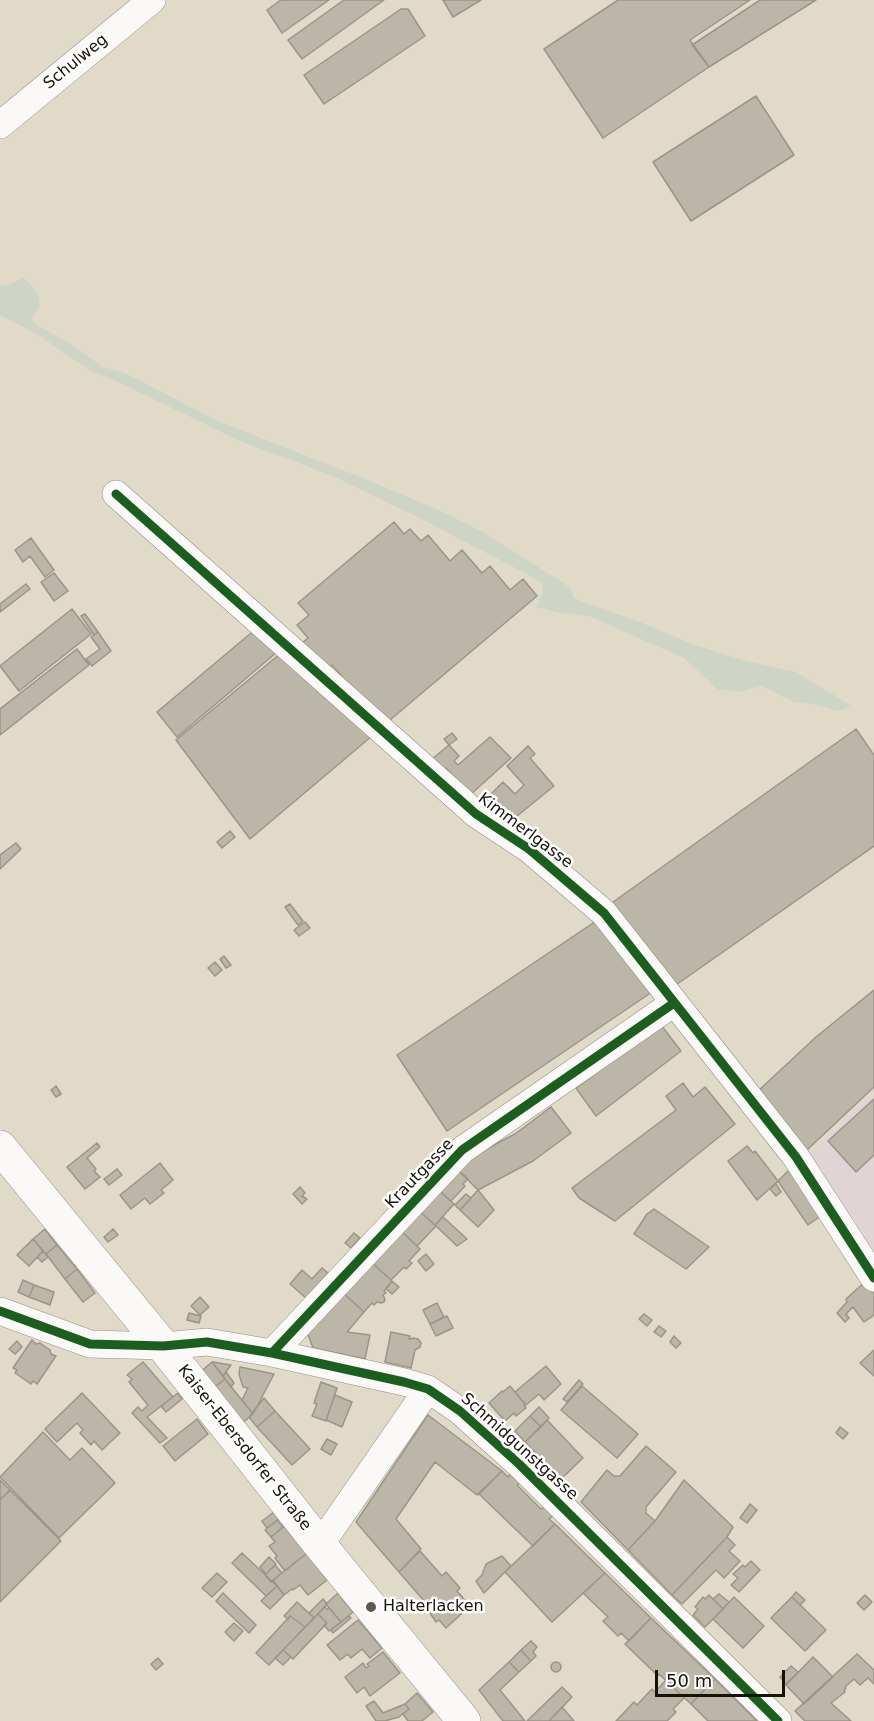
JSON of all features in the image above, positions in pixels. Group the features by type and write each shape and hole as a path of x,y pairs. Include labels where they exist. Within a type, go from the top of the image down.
{"main road":[{"name":"Kaiser-Ebersdorfer Straße","path":"0,1147 464,1721"}],"street":[{"name":"Schulweg","path":"0,125 152,0"},
{"name":"Kimmerlgasse","path":"116,494 476,814 529,849 604,913 796,1157 874,1278"},
{"name":"Krautgasse","path":"272,1353 462,1150 674,1003"},
{"name":"Schmidgunstgasse","path":"0,1311 90,1344 163,1346 207,1342 272,1353 428,1389 460,1411 519,1464 778,1721"},
{"path":"320,1545 428,1389"}],"shaded area":[{"path":"874,1093 874,1264 809,1155"}],"green space":[{"path":"23,278 39,297 40,307 32,317 34,323 69,343 103,367 125,373 218,421 441,511 483,532 571,588 573,598 695,645 750,662 796,672 850,705 845,710 833,710 808,703 794,702 762,686 738,692 717,689 684,658 589,616 536,607 543,593 542,583 525,573 333,476 240,441 91,371 35,333 0,315 0,286"}],"building":[{"path":"281,0 329,0 282,33 267,10"},
{"path":"344,0 384,0 302,59 288,40"},
{"path":"443,0 481,0 453,17"},
{"path":"618,0 750,0 690,40 709,67 603,138 544,49"},
{"path":"760,0 816,0 709,67 692,45"},
{"path":"401,9 408,9 425,36 324,104 304,75"},
{"path":"756,96 794,155 691,221 653,162"},
{"path":"394,522 404,534 410,529 421,541 428,535 450,561 462,550 482,573 490,566 510,590 523,579 537,596 384,725 332,665 325,671 302,643 308,638 297,625 309,615 298,603"},
{"path":"31,538 54,570 45,577 30,556 23,562 15,550"},
{"path":"54,573 68,591 54,601 41,582"},
{"path":"26,584 30,589 0,612 0,604"},
{"path":"72,609 91,634 19,691 0,666"},
{"path":"85,614 98,632 94,635 81,616"},
{"path":"257,628 277,652 177,737 157,712"},
{"path":"98,632 111,651 92,666 86,659 100,649 91,637"},
{"path":"77,649 89,665 0,735 0,709"},
{"path":"281,653 372,736 250,839 176,740"},
{"path":"856,729 874,755 874,846 673,987 606,907"},
{"path":"452,733 457,739 449,745 444,739"},
{"path":"490,737 511,758 470,795 446,768 442,771 432,759 449,745 459,756 454,761 458,765"},
{"path":"528,746 535,754 530,758 554,786 506,825 484,801 503,782 515,794 524,785 507,766"},
{"path":"230,831 235,837 222,848 217,842"},
{"path":"16,843 21,849 0,869 0,855"},
{"path":"290,904 303,921 298,925 285,907"},
{"path":"596,921 652,992 447,1131 397,1055"},
{"path":"305,922 310,928 299,936 294,930"},
{"path":"224,956 231,965 226,968 220,959"},
{"path":"215,962 222,970 215,976 208,968"},
{"path":"874,990 874,1087 807,1150 757,1092 816,1037"},
{"path":"661,1025 681,1051 596,1116 576,1088"},
{"path":"683,1083 693,1097 705,1087 735,1124 615,1221 579,1198 572,1188 676,1110 666,1096"},
{"path":"56,1086 61,1094 56,1097 51,1090"},
{"path":"874,1099 874,1155 856,1172 828,1141"},
{"path":"551,1107 571,1133 533,1161 478,1190 454,1166 515,1134"},
{"path":"97,1143 100,1147 87,1158 100,1177 85,1189 67,1167"},
{"path":"747,1146 753,1153 755,1151 778,1181 757,1200 728,1161"},
{"path":"160,1163 173,1180 161,1190 164,1193 150,1204 145,1198 131,1209 120,1195"},
{"path":"454,1166 468,1179 463,1184 465,1186 451,1201 435,1187"},
{"path":"117,1169 122,1175 109,1185 104,1179"},
{"path":"790,1169 822,1215 808,1225 778,1181"},
{"path":"776,1184 781,1192 776,1196 770,1189"},
{"path":"300,1187 305,1193 302,1196 307,1199 302,1204 293,1194"},
{"path":"435,1187 454,1204 435,1225 416,1208"},
{"path":"478,1190 494,1210 478,1227 460,1210"},
{"path":"466,1194 471,1198 460,1210 455,1205"},
{"path":"416,1208 436,1226 417,1246 398,1228"},
{"path":"654,1209 709,1247 686,1269 634,1234 647,1214"},
{"path":"443,1217 467,1239 457,1246 435,1225"},
{"path":"398,1228 420,1249 409,1261 412,1263 406,1269 404,1267 391,1280 369,1260"},
{"path":"45,1229 57,1245 46,1254 33,1239"},
{"path":"113,1229 118,1235 108,1242 104,1237"},
{"path":"354,1233 360,1238 351,1248 345,1243"},
{"path":"33,1239 43,1251 29,1266 17,1255"},
{"path":"57,1245 77,1269 65,1279 46,1254"},
{"path":"43,1251 48,1257 42,1262 37,1257"},
{"path":"426,1254 434,1264 426,1271 418,1261"},
{"path":"369,1260 392,1281 384,1291 386,1293 383,1295 384,1302 377,1302 374,1305 372,1303 364,1312 341,1291"},
{"path":"322,1268 328,1273 306,1298 290,1284 302,1270 312,1279"},
{"path":"77,1269 95,1293 83,1302 65,1279"},
{"path":"23,1280 34,1285 29,1297 18,1292"},
{"path":"392,1281 399,1287 392,1294 386,1289"},
{"path":"866,1281 874,1293 874,1315 864,1322 853,1307 846,1314 849,1318 845,1322 837,1313 847,1302 846,1299"},
{"path":"34,1285 54,1292 50,1305 29,1297"},
{"path":"341,1291 364,1312 347,1332 370,1335 365,1359 313,1348 306,1329"},
{"path":"200,1297 209,1307 200,1315 191,1306"},
{"path":"437,1303 444,1317 430,1324 423,1310"},
{"path":"189,1313 201,1316 199,1323 187,1320"},
{"path":"644,1314 652,1320 647,1326 639,1319"},
{"path":"447,1316 453,1328 436,1336 430,1324"},
{"path":"659,1326 666,1331 661,1337 654,1332"},
{"path":"391,1332 410,1336 409,1339 418,1339 421,1343 420,1347 415,1350 411,1368 385,1362"},
{"path":"674,1336 681,1343 676,1348 670,1342"},
{"path":"32,1340 36,1344 40,1343 56,1356 37,1384 33,1381 31,1384 15,1373 17,1370 13,1368"},
{"path":"17,1341 22,1347 15,1354 9,1349"},
{"path":"874,1350 874,1376 860,1363"},
{"path":"143,1362 173,1397 147,1417 167,1438 160,1443 132,1413 138,1407 142,1411 148,1405 129,1382 132,1379 127,1375"},
{"path":"212,1362 225,1379 212,1389 199,1373"},
{"path":"213,1362 231,1365 223,1376"},
{"path":"546,1366 561,1384 544,1400 539,1394 526,1405 515,1392"},
{"path":"240,1367 274,1374 253,1414 242,1400 248,1388 243,1387 239,1374"},
{"path":"226,1372 234,1383 231,1387 223,1376"},
{"path":"225,1379 253,1414 240,1425 212,1389"},
{"path":"579,1380 583,1384 567,1402 563,1399"},
{"path":"321,1382 337,1388 326,1421 312,1416"},
{"path":"510,1386 526,1408 516,1416 514,1413 505,1421 489,1403"},
{"path":"582,1386 638,1434 617,1458 561,1410"},
{"path":"82,1393 120,1433 102,1450 94,1441 91,1445 80,1433 83,1430 77,1423 57,1442 45,1429"},
{"path":"178,1393 182,1399 166,1412 161,1406"},
{"path":"335,1395 352,1402 342,1427 326,1420"},
{"path":"264,1398 275,1411 257,1427 249,1417"},
{"path":"539,1407 549,1418 541,1427 530,1416"},
{"path":"275,1411 310,1449 292,1465 257,1427"},
{"path":"428,1415 502,1471 477,1495 435,1462 396,1519 421,1549 399,1572 356,1522"},
{"path":"530,1416 541,1427 525,1442 515,1431"},
{"path":"197,1419 208,1434 175,1461 163,1446"},
{"path":"547,1420 583,1458 561,1479 525,1442"},
{"path":"840,1427 848,1433 843,1439 836,1433"},
{"path":"43,1432 70,1460 82,1448 115,1483 59,1538 0,1477"},
{"path":"327,1439 337,1444 331,1455 321,1449"},
{"path":"646,1446 676,1472 646,1507 646,1513 655,1521 628,1550 581,1502 607,1470 614,1476 620,1476"},
{"path":"502,1471 508,1477 510,1474 520,1483 517,1485 541,1509 544,1507 553,1516 549,1519 555,1524 533,1546 479,1494"},
{"path":"0,1480 10,1490 0,1500"},
{"path":"684,1480 733,1527 727,1537 672,1595 628,1550 655,1521"},
{"path":"10,1490 61,1541 0,1602 0,1500"},
{"path":"750,1504 757,1510 747,1523 740,1518"},
{"path":"274,1512 279,1519 267,1528 262,1521"},
{"path":"277,1520 283,1527 271,1537 265,1530"},
{"path":"555,1524 605,1573 552,1622 505,1572"},
{"path":"284,1526 307,1553 285,1571 269,1546 275,1542 271,1537"},
{"path":"727,1537 735,1545 729,1551 740,1561 724,1578 716,1570 682,1604 672,1595"},
{"path":"420,1551 442,1576 446,1572 460,1588 457,1591 470,1606 446,1628 439,1620 436,1622 423,1603 425,1602 399,1572"},
{"path":"242,1553 277,1586 266,1596 232,1563"},
{"path":"307,1553 327,1580 308,1595 300,1585 284,1595 273,1580"},
{"path":"502,1556 511,1566 484,1593 476,1581 482,1575 486,1564"},
{"path":"269,1557 276,1564 266,1574 260,1567"},
{"path":"751,1561 760,1570 739,1592 731,1585 738,1578 733,1574"},
{"path":"275,1565 282,1573 271,1582 265,1575"},
{"path":"217,1573 227,1582 212,1597 202,1588"},
{"path":"605,1573 651,1618 629,1641 621,1633 618,1636 603,1621 608,1617 583,1593"},
{"path":"277,1586 284,1595 270,1609 261,1601"},
{"path":"796,1592 805,1600 800,1605 792,1597"},
{"path":"223,1593 256,1625 249,1633 216,1601"},
{"path":"338,1593 353,1612 341,1622 326,1604"},
{"path":"719,1594 729,1602 723,1609 713,1599"},
{"path":"709,1595 723,1609 705,1627 693,1615 698,1609 695,1607 703,1597 705,1599"},
{"path":"865,1595 872,1602 864,1610 857,1603"},
{"path":"734,1597 764,1626 743,1648 713,1619"},
{"path":"792,1597 826,1630 805,1651 771,1618"},
{"path":"323,1599 327,1604 314,1618 309,1613"},
{"path":"297,1602 314,1618 305,1627 290,1616 288,1619 284,1616"},
{"path":"325,1607 329,1608 341,1622 329,1631 324,1625 327,1623 318,1614"},
{"path":"318,1614 327,1623 293,1659 283,1650"},
{"path":"290,1616 305,1627 269,1665 256,1653"},
{"path":"349,1616 351,1618 333,1633 331,1630"},
{"path":"651,1618 715,1679 691,1704 625,1644"},
{"path":"358,1620 382,1648 370,1658 362,1649 351,1658 348,1654 340,1660 327,1645"},
{"path":"234,1623 243,1631 234,1641 225,1632"},
{"path":"531,1641 537,1647 533,1652 536,1656 531,1661 521,1650"},
{"path":"283,1650 291,1657 283,1665 275,1658"},
{"path":"521,1650 531,1661 519,1672 509,1662"},
{"path":"383,1652 400,1673 370,1696 364,1687 357,1693 345,1677 363,1663 366,1668 369,1666 367,1664"},
{"path":"857,1654 874,1670 874,1684 868,1678 860,1685 854,1679 845,1687 845,1692 831,1703 851,1721 805,1721 795,1711"},
{"path":"813,1657 833,1677 804,1704 786,1685"},
{"path":"158,1658 163,1664 156,1670 151,1664"},
{"path":"509,1662 519,1672 500,1690 525,1721 503,1721 479,1690"},
{"path":"556,1662 561,1667 556,1672 551,1667"},
{"path":"791,1666 798,1672 786,1684 780,1677"},
{"path":"715,1679 757,1721 708,1721 691,1704"},
{"path":"666,1680 684,1698 673,1709 676,1712 667,1721 616,1721 634,1702 637,1705 652,1689 655,1692"},
{"path":"562,1687 572,1697 549,1721 527,1721"},
{"path":"417,1693 433,1712 422,1721 408,1721 403,1714 409,1709 405,1704"},
{"path":"374,1701 383,1713 405,1704 409,1709 399,1717 376,1721 366,1706"},
{"path":"562,1707 574,1721 549,1721"}],"cycle path":[{"path":"116,494 476,814 529,849 604,913 796,1157 874,1278"},
{"path":"272,1353 462,1150 674,1003"},
{"path":"0,1311 90,1344 163,1346 207,1342 272,1353 428,1389 460,1411 519,1464 778,1721"}],"place":[{"name":"Halterlacken","path":"371,1607"}]}
